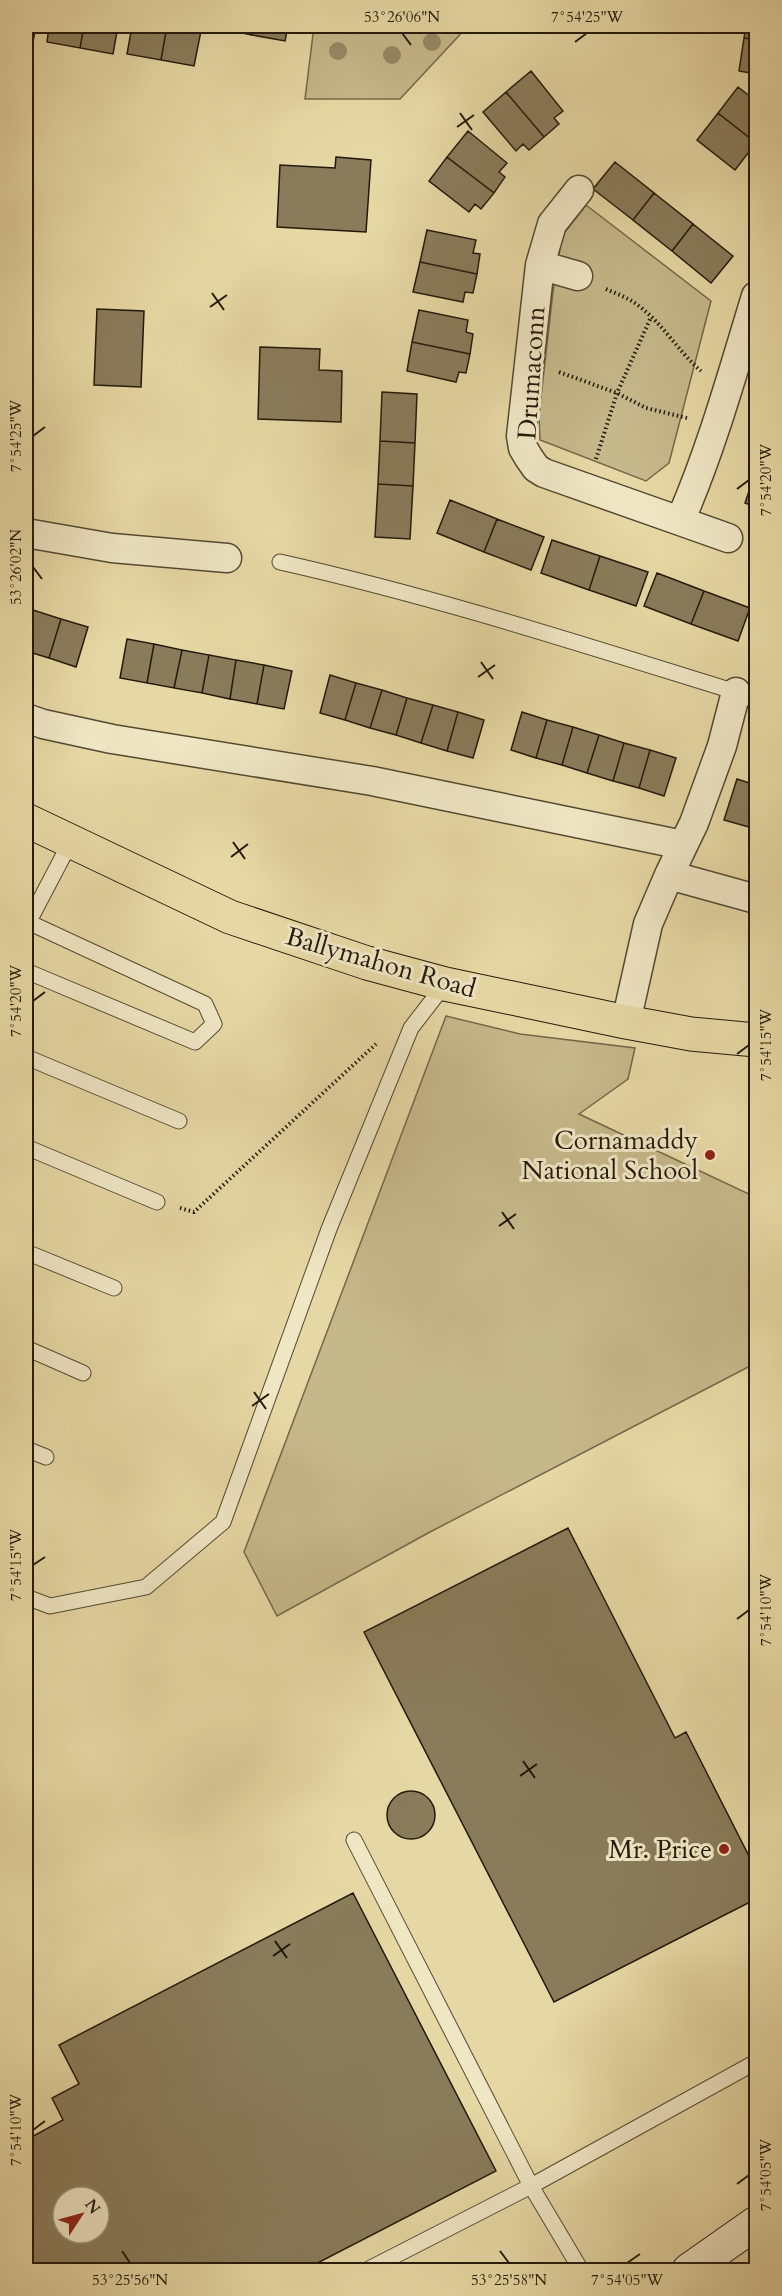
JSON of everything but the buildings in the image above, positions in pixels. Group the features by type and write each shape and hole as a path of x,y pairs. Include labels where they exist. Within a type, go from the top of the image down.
{"main road":[{"name":"Ballymahon Road","path":"26,820 230,917 367,963 445,984 627,1022 691,1034 756,1040"},
{"path":"689,2271 756,2223"}],"street":[{"name":"Drumaconn","path":"579,190 552,224 540,265 521,436 523,448 536,468 586,489 728,538"},
{"name":"Drumaconn","path":"540,265 578,276"},
{"path":"680,521 698,481 756,296"},
{"path":"26,533 112,548 226,558"},
{"path":"627,1022 648,924 682,845 694,823 722,746 746,696"},
{"path":"26,718 112,739 372,782 682,845"},
{"path":"669,875 756,900"}],"lane":[{"path":"280,562 472,610 746,696"},
{"path":"26,971 195,1042 214,1024 204,1004 27,924 71,841"},
{"path":"26,1597 50,1606 146,1587 223,1522 329,1229 411,1028 445,984"},
{"path":"26,1057 179,1121"},
{"path":"26,1147 157,1202"},
{"path":"26,1252 114,1288"},
{"path":"26,1348 83,1372"},
{"path":"26,1449 46,1457"},
{"path":"354,1840 531,2186 581,2271"},
{"path":"367,2271 531,2186 756,2062"}],"path":[{"path":"578,276 640,306 700,370 729,386"},
{"path":"586,489 617,393 651,317"},
{"path":"529,364 567,374 617,393 646,408 717,424"},
{"path":"157,1202 194,1212 383,1038 411,1028"}],"shaded area":[{"path":"314,26 468,26 400,99 305,99"},
{"path":"586,205 711,301 669,463 646,481 540,440 539,415 562,236"},
{"path":"446,1016 520,1034 635,1048 628,1079 579,1114 751,1195 756,1208 756,1363 430,1532 277,1616 244,1552"}],"place":[{"name":"Cornamaddy National School","path":"710,1155"},
{"name":"Mr. Price","path":"724,1849"}]}
